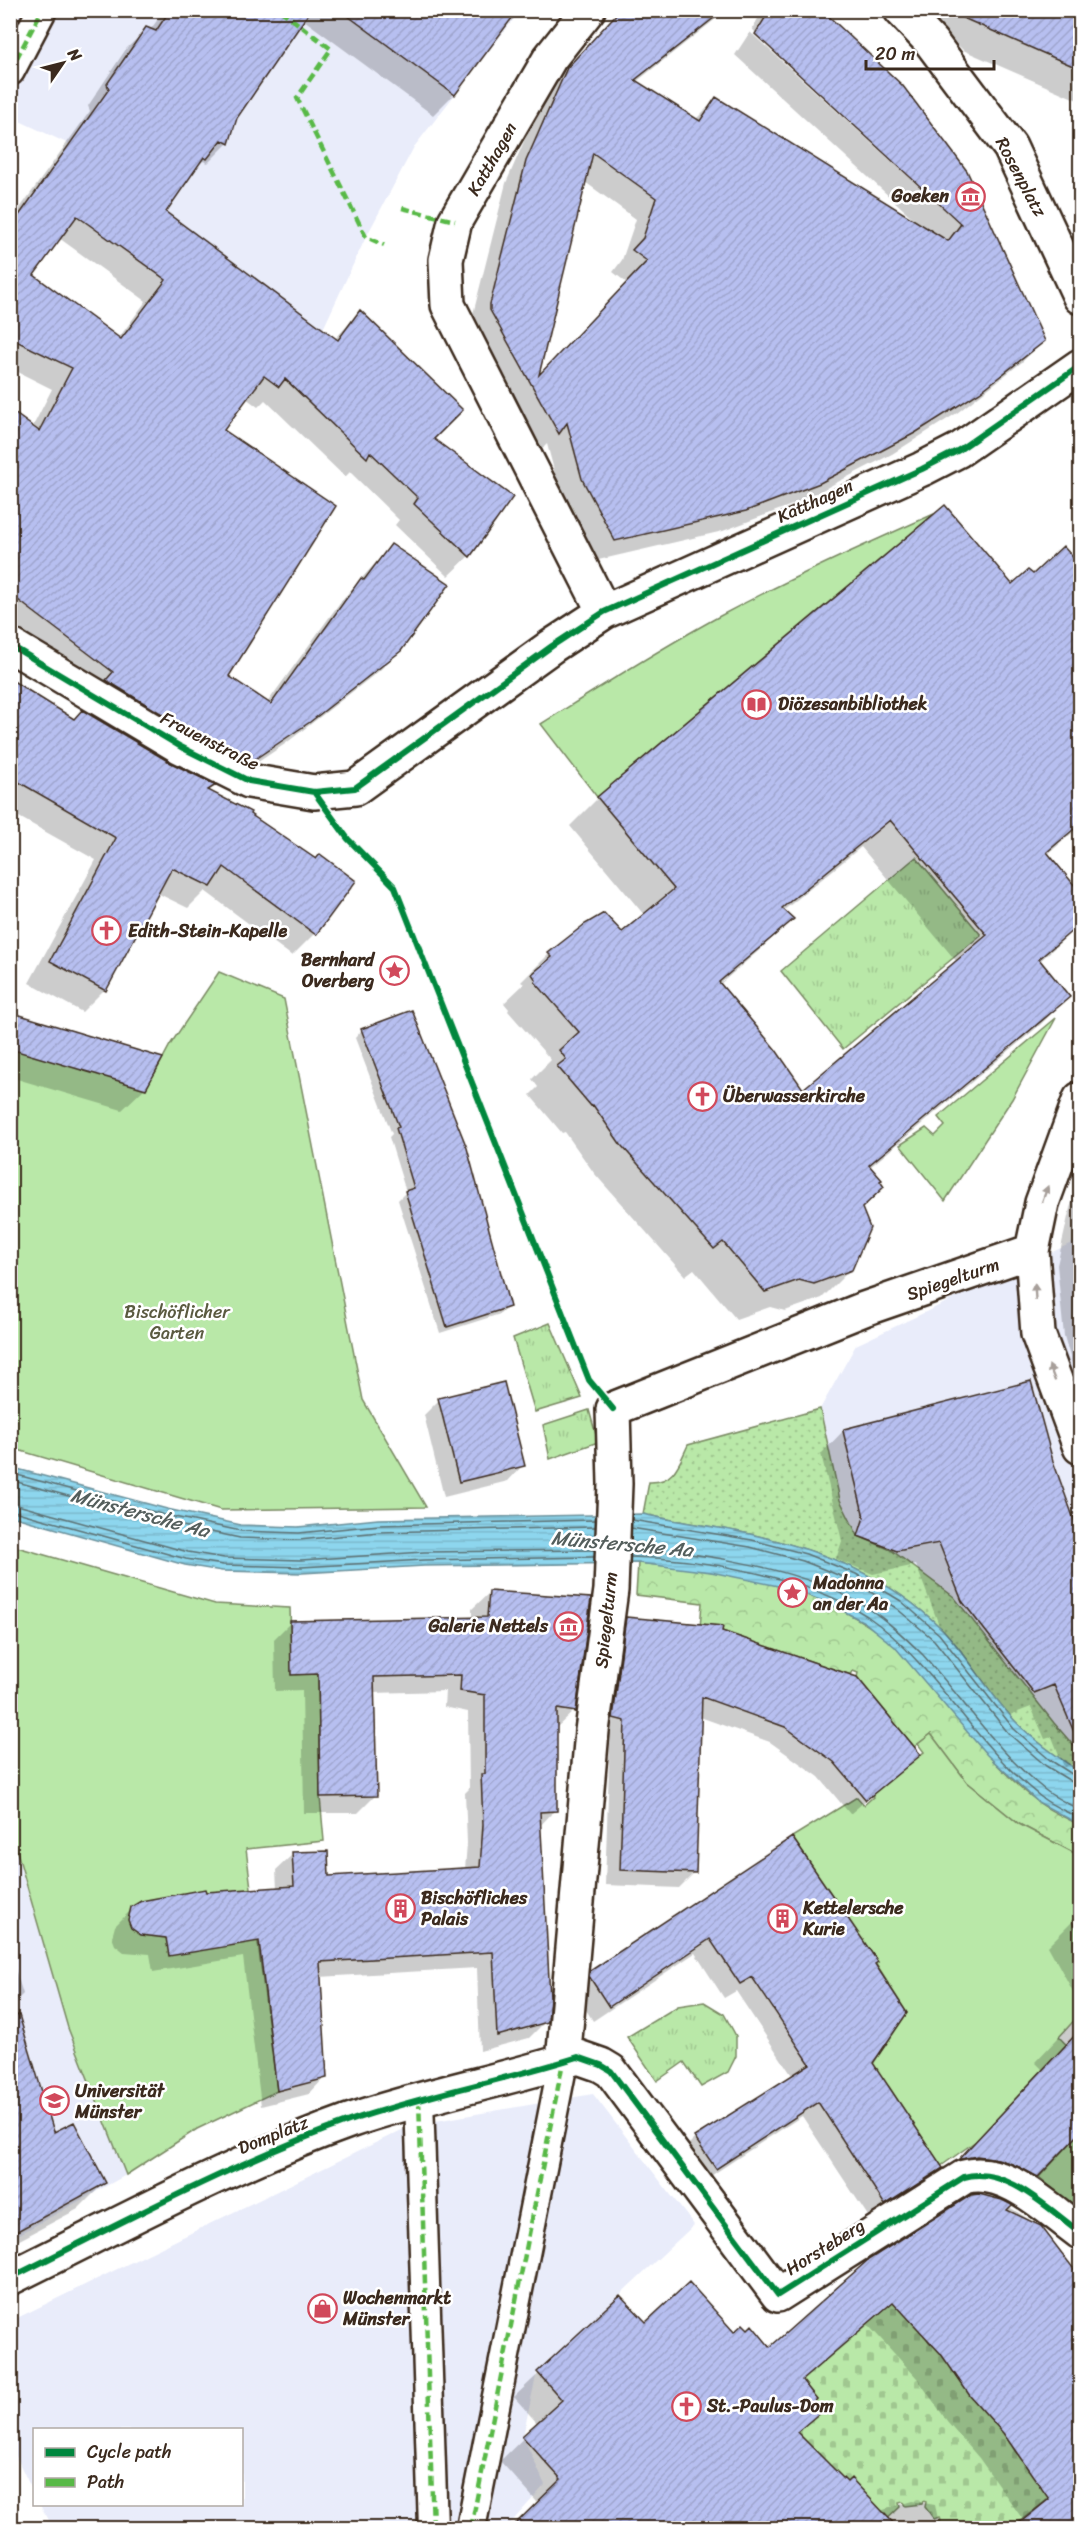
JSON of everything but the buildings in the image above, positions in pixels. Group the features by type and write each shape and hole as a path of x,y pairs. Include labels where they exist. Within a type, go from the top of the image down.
{"street":[{"path":"10,71 42,10"},
{"name":"Katthagen","path":"588,10 550,58 455,222 446,260 448,304 604,612"},
{"name":"Rosenplatz","path":"901,10 931,42 1010,147 1080,297"},
{"name":"Katthagen","path":"552,646 604,612 922,469 958,450 1080,366"},
{"name":"Frauenstraße","path":"10,645 182,747 249,781 314,792 355,788 552,646"},
{"path":"1080,1100 1042,1203 1032,1251 1038,1334 1080,1447"},
{"name":"Spiegelturm","path":"563,2062 591,1731 612,1578 615,1484 613,1409 864,1309 1032,1251"},
{"name":"Horsteberg","path":"563,2062 578,2057 611,2071 778,2295 964,2177 974,2174 997,2176 1014,2184 1080,2232"},
{"path":"471,2529 563,2062"},
{"name":"Domplatz","path":"10,2278 231,2169 347,2122 419,2099 563,2062"},
{"path":"419,2099 434,2529"}],"shaded area":[{"path":"11,11 520,11 414,147 366,237 323,329 71,145 11,117"},
{"path":"1080,1239 1080,1748 1075,1746 1054,1723 954,1597 858,1536 840,1500 820,1409 856,1345"},
{"name":"Universität Münster","path":"10,1831 68,2028 126,2175 11,2239"},
{"name":"Wochenmarkt Münster","path":"593,2094 694,2225 537,2372 523,2436 545,2485 506,2528 52,2528 41,2506 243,2506 243,2428 33,2428 33,2492 11,2446 11,2321 412,2125"}],"green space":[{"path":"934,514 597,797 541,724 652,655 746,602 799,575"},
{"path":"916,857 981,935 843,1049 781,971"},
{"name":"Bischöflicher Garten","path":"219,972 284,999 363,1400 426,1507 221,1510 11,1448 10,1032 155,1073 170,1045"},
{"path":"1056,1018 1012,1099 945,1201 900,1145 926,1128 935,1136 945,1126 938,1117"},
{"path":"550,1323 582,1398 535,1412 513,1338"},
{"path":"820,1409 840,1500 858,1536 891,1550 954,1597 1054,1723 1074,1746 1080,1748 1080,1772 1056,1756 1019,1725 942,1629 901,1595 878,1581 831,1558 806,1549 740,1532 643,1514 649,1482 670,1476 688,1445"},
{"path":"589,1410 598,1442 550,1459 543,1425"},
{"path":"10,1545 215,1604 290,1608 292,1674 318,1674 320,1797 324,1841 246,1849 277,2091 197,2129 126,2175 68,2028 11,1831"},
{"path":"638,1563 706,1571 774,1585 838,1608 868,1625 908,1658 975,1741 1011,1778 1042,1805 1080,1825 1080,1856 1019,1824 967,1782 931,1734 914,1747 857,1677 858,1673 853,1671 851,1675 722,1631 722,1628 700,1628 702,1603 636,1595"},
{"path":"931,1734 967,1782 1019,1824 1080,1856 1080,1916 1072,1921 1080,1937 1080,2014 1059,2037 1080,2059 1080,2112 1039,2074 976,2141 941,2166 889,2087 870,2068 907,2013 875,1963 877,1961 792,1837 857,1797 864,1805 873,1797 870,1792 924,1752 918,1744"},
{"path":"704,2002 724,2014 736,2036 736,2056 728,2072 701,2087 684,2062 657,2081 627,2037 678,2006"},
{"path":"1080,2133 1080,2212 1039,2177"},
{"path":"897,2289 929,2342 933,2345 938,2342 953,2371 995,2424 999,2421 1015,2451 1056,2493 1011,2528 937,2528 936,2522 940,2521 939,2517 934,2519 925,2507 926,2502 923,2501 922,2504 905,2506 903,2502 899,2503 900,2507 883,2523 842,2486 819,2454 815,2457 792,2431 817,2399 794,2379"}],"water":[{"name":"Münstersche Aa","path":"10,1467 167,1509 241,1525 298,1527 378,1519 643,1514 740,1532 806,1549 831,1558 878,1581 901,1595 942,1629 1019,1725 1056,1756 1080,1772 1080,1825 1038,1802 987,1755 895,1647 864,1622 828,1603 788,1588 711,1572 638,1563 424,1566 302,1573 222,1571 185,1565 11,1516"}],"marked path":[{"path":"10,71 42,10"},
{"path":"280,10 331,49 297,98 366,237 384,245"},
{"path":"402,208 455,221"},
{"path":"471,2528 563,2062"},
{"path":"419,2099 433,2528"}],"cycle path":[{"path":"10,645 181,747 249,781 314,792 355,788 552,646 604,612 922,469 959,450 1080,366"},
{"path":"314,792 348,839 395,887 589,1380 613,1409"},
{"path":"10,2278 220,2175 305,2138 377,2112 578,2057 611,2071 778,2295 964,2177 979,2175 995,2177 1010,2183 1040,2201 1080,2232"}],"place":[{"name":"Goeken","path":"970,196"},
{"name":"Diözesanbibliothek","path":"757,704"},
{"name":"Edith-Stein-Kapelle","path":"107,931"},
{"name":"Bernhard Overberg","path":"395,970"},
{"name":"Überwasserkirche","path":"702,1096"},
{"name":"Madonna an der Aa","path":"792,1593"},
{"name":"Galerie Nettels","path":"569,1626"},
{"name":"Bischöfliches Palais","path":"400,1908"},
{"name":"Kettelersche Kurie","path":"782,1918"},
{"name":"Universität Münster","path":"54,2101"},
{"name":"Wochenmarkt Münster","path":"322,2308"},
{"name":"St.-Paulus-Dom","path":"686,2406"}]}
